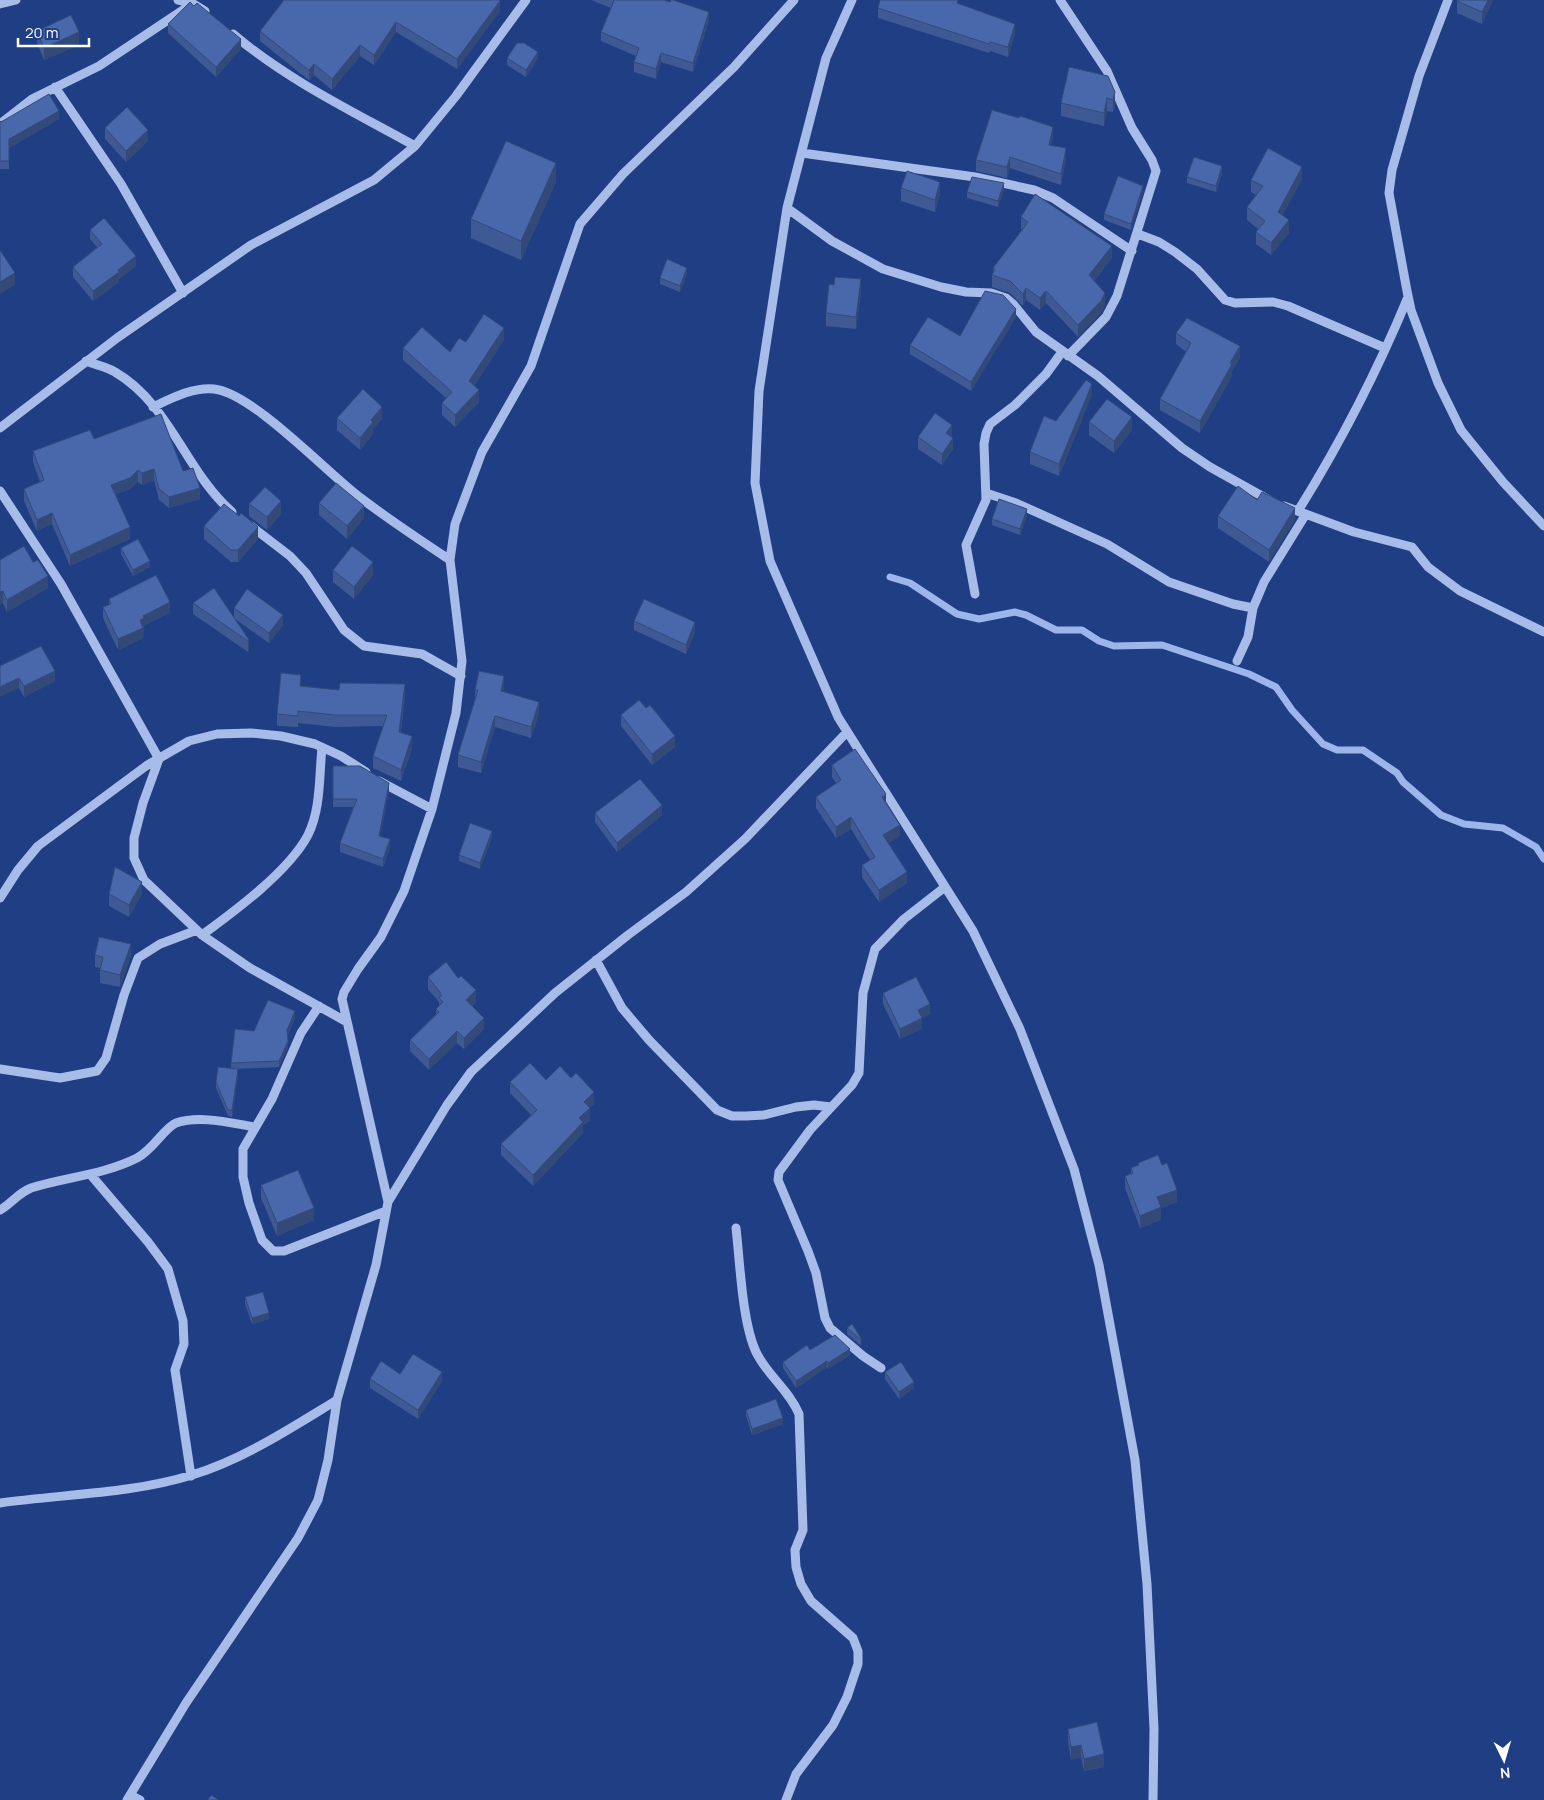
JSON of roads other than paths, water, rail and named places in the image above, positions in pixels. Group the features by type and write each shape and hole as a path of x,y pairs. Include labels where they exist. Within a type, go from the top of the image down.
{"street":[{"path":"0,4 16,0"},
{"path":"0,428 86,362 251,245 374,180 415,146 456,96 526,0"},
{"path":"387,1207 342,999 344,992 381,937 404,891 432,809 456,713 462,661 450,560 455,524 482,452 531,366 580,224 623,174 728,73 794,0"},
{"path":"852,0 826,58 787,208 759,391 755,483 770,561 834,709 946,887 977,940 1020,1029 1051,1105 1074,1169 1099,1265 1135,1460 1147,1584 1154,1729 1153,1800"},
{"path":"976,594 966,545 984,509 986,493 984,444 990,424 1030,391 1065,354 1106,317 1117,296 1138,234 1156,171 1152,160 1132,128 1107,72 1060,0"},
{"path":"1448,0 1419,76 1392,170 1389,193 1411,310 1438,383 1461,430 1503,482 1544,526"},
{"path":"0,124 32,99 127,50 186,1 212,16"},
{"path":"225,27 257,55 299,82 415,146"},
{"path":"55,87 122,184 183,293"},
{"path":"802,153 974,177 1034,190 1053,198 1132,251"},
{"path":"787,208 832,240 884,269 941,287 966,292 991,293 1006,298 1014,304 1036,332 1098,376 1196,458 1274,503 1354,532 1412,547 1428,567 1460,591 1544,632"},
{"path":"1138,234 1159,242 1197,269 1225,300 1235,303 1273,302 1288,306 1385,348"},
{"path":"1237,661 1248,637 1254,608 1264,582 1349,425 1408,297"},
{"path":"86,362 115,372 137,388 166,420 195,467 222,503 290,556 306,573 344,630 364,646 422,654 461,676"},
{"path":"153,407 180,395 201,389 216,389 235,395 272,422 362,499 450,560"},
{"path":"0,491 61,584 159,759 143,802 134,838 134,858 144,880 200,932 250,968 347,1022"},
{"path":"986,493 1016,503 1106,544 1169,582 1233,604 1254,608"},
{"path":"140,1800 128,1797 186,1703 298,1538 318,1500 328,1460 337,1400 376,1265 387,1207 447,1105 471,1072 556,993 596,960 686,892 745,839 847,732"},
{"path":"0,898 18,870 38,846 159,759 189,741 217,734 251,733 282,736 322,748 432,809"},
{"path":"0,1069 60,1078 97,1071 106,1058 126,987 138,958 160,944 200,932 234,911 276,873 308,835 316,809 322,748"},
{"path":"881,1368 863,1356 830,1328 825,1318 816,1273 778,1180 779,1172 805,1136 852,1086 859,1073 863,994 875,949 904,919 946,887"},
{"path":"596,960 622,1008 649,1040 717,1110 732,1116 746,1116 814,1105 831,1107"},
{"path":"319,1006 301,1033 272,1099 243,1149 243,1177 262,1240 273,1251 284,1251 387,1207"},
{"path":"0,1210 30,1188 108,1171 138,1158 152,1148 170,1126 178,1123 224,1122 255,1127"},
{"path":"90,1174 148,1242 168,1269 183,1321 184,1344 175,1370 191,1476"},
{"path":"736,1228 749,1332 765,1368 793,1398 799,1414 803,1530 795,1550 801,1584 811,1601 853,1638 858,1651 858,1664 844,1704 833,1725 796,1774 786,1800"},
{"path":"0,1503 162,1482 191,1476 219,1466 337,1400"}],"waterway":[{"path":"890,577 910,583 957,614 979,619 1015,612 1026,615 1056,630 1082,630 1099,641 1114,646 1162,645 1249,674 1276,687 1292,710 1323,744 1337,750 1363,750 1397,773 1403,782 1441,815 1464,824 1503,828 1536,847 1544,859"}]}
